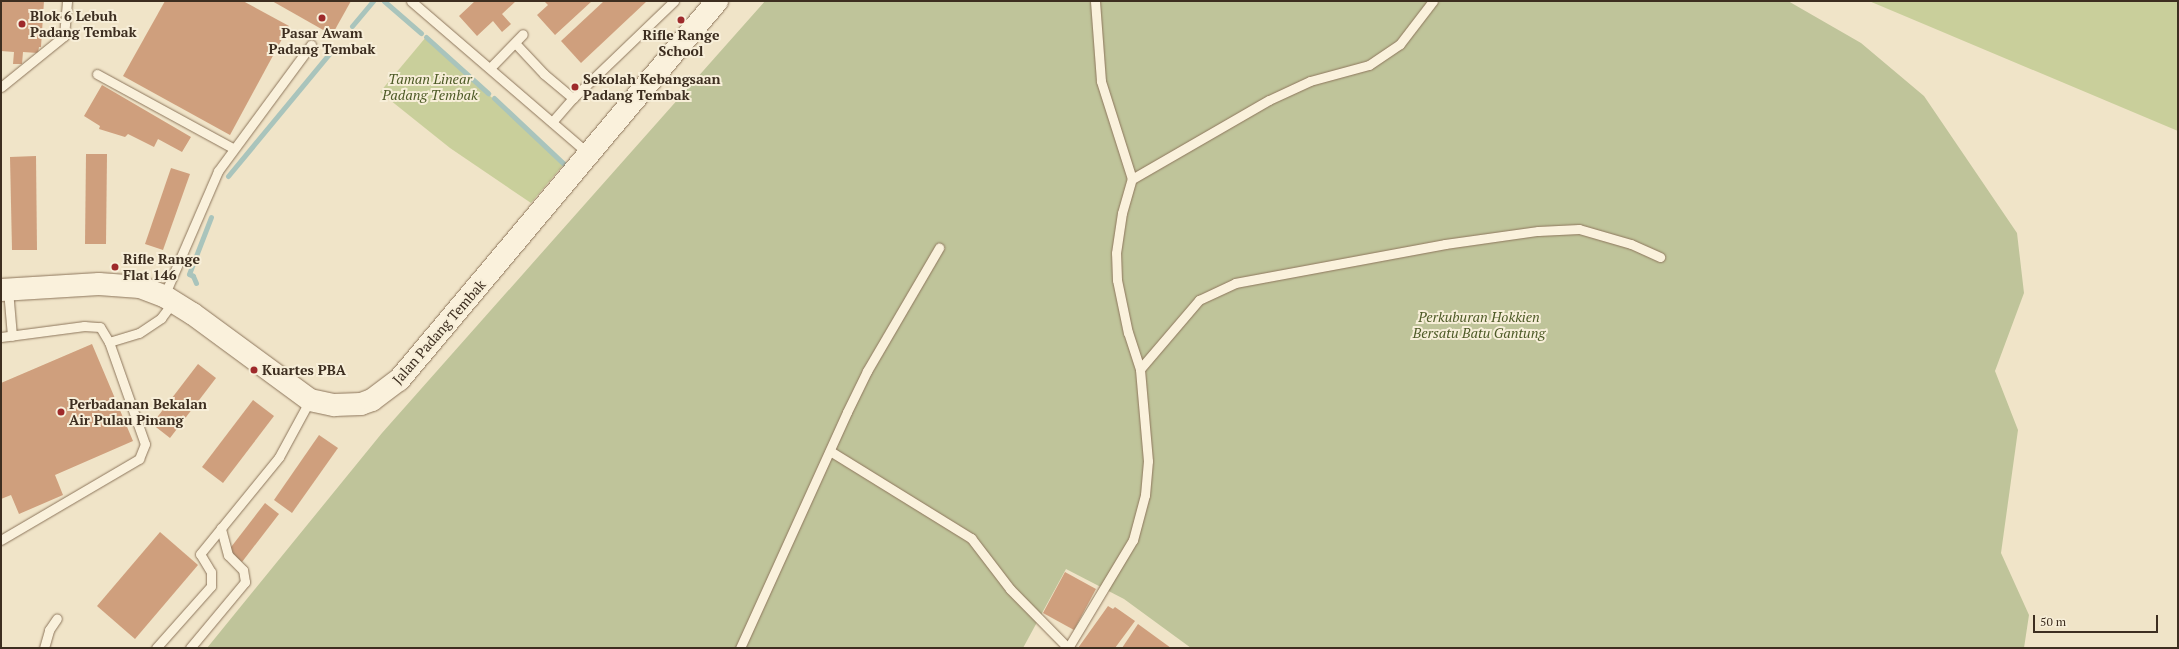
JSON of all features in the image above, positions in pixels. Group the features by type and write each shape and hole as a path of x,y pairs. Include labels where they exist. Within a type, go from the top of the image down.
{"street":[{"name":"Jalan Padang Tembak","path":"4,290 105,284 140,286 169,298 310,400 334,405 361,404 386,392 399,380 717,1"}],"lane":[{"path":"1,87 64,36 68,1"},
{"path":"411,1 589,154"},
{"path":"552,122 573,98 674,1"},
{"path":"830,452 971,538 1010,589 1068,648 1133,540 1145,495 1148,461 1140,369 1128,333 1117,280 1116,253 1122,213 1132,179 1101,81 1095,1"},
{"path":"1132,179 1269,100 1310,81 1369,65 1400,44 1433,1"},
{"path":"490,68 523,34"},
{"path":"515,42 544,74 573,98"},
{"path":"109,342 139,333 161,318 218,171 233,148 311,45"},
{"path":"98,74 233,148"},
{"path":"1140,369 1199,300 1235,283 1445,244 1538,231 1579,229 1631,244 1660,257"},
{"path":"740,648 867,371 939,248"},
{"path":"4,290 12,336"},
{"path":"1,337 95,325 105,331 144,437 144,453 139,459 1,540"},
{"path":"156,648 211,586 212,576 200,554 279,457 310,400"},
{"path":"190,648 245,582 243,570 228,555 220,528"},
{"path":"44,648 49,630 57,618"}],"green space":[{"name":"Perkuburan Hokkien Bersatu Batu Gantung","path":"765,1 1788,1 1861,43 1924,96 2017,233 2024,293 1995,371 2018,430 2001,553 2029,615 2024,648 1191,648 1124,599 1066,569 1023,648 207,648 382,433"},
{"path":"1869,1 2178,1 2178,131"},
{"name":"Taman Linear Padang Tembak","path":"426,37 564,164 531,203 450,148 380,92"}],"building":[{"name":"Blok 6 Lebuh Padang Tembak","path":"1,1 44,1 41,47 39,47 38,53 23,52 22,64 13,64 14,52 1,51"},
{"path":"165,1 243,1 289,26 230,135 123,76"},
{"name":"Pasar Awam Padang Tembak","path":"272,1 351,1 332,35"},
{"path":"475,1 516,1 502,14 511,24 502,32 493,21 477,36 459,16"},
{"path":"544,1 592,1 555,35 537,15 548,5"},
{"path":"604,1 647,1 581,63 561,41"},
{"path":"102,85 191,137 182,152 158,139 154,147 128,134 125,137 99,129 100,126 84,116"},
{"path":"86,154 107,154 106,244 85,244"},
{"path":"36,156 37,250 12,250 10,157"},
{"path":"171,168 190,174 163,250 145,244"},
{"name":"Perbadanan Bekalan Air Pulau Pinang","path":"92,344 133,441 55,475 63,495 19,514 11,495 1,499 1,383"},
{"path":"198,364 216,378 170,438 152,424"},
{"path":"253,400 274,416 223,483 202,467"},
{"path":"319,435 338,448 292,513 274,500"},
{"path":"265,503 279,514 242,562 228,551"},
{"path":"160,532 198,565 135,639 97,606"},
{"path":"1065,572 1096,589 1074,630 1043,613"},
{"path":"1108,606 1113,609 1115,607 1135,621 1115,648 1078,648"},
{"path":"1138,624 1171,648 1122,648"}],"waterway":[{"path":"352,26 373,1"},
{"path":"384,1 421,33"},
{"path":"426,37 488,93"},
{"path":"228,176 334,48"},
{"path":"494,98 564,164"},
{"path":"196,283 193,276 189,274 211,217"}],"place":[{"name":"Pasar Awam Padang Tembak","path":"322,18"},
{"name":"Rifle Range School","path":"681,20"},
{"name":"Blok 6 Lebuh Padang Tembak","path":"22,24"},
{"name":"Sekolah Kebangsaan Padang Tembak","path":"575,87"},
{"name":"Rifle Range Flat 146","path":"115,267"},
{"name":"Kuartes PBA","path":"254,370"},
{"name":"Perbadanan Bekalan Air Pulau Pinang","path":"61,412"}]}
